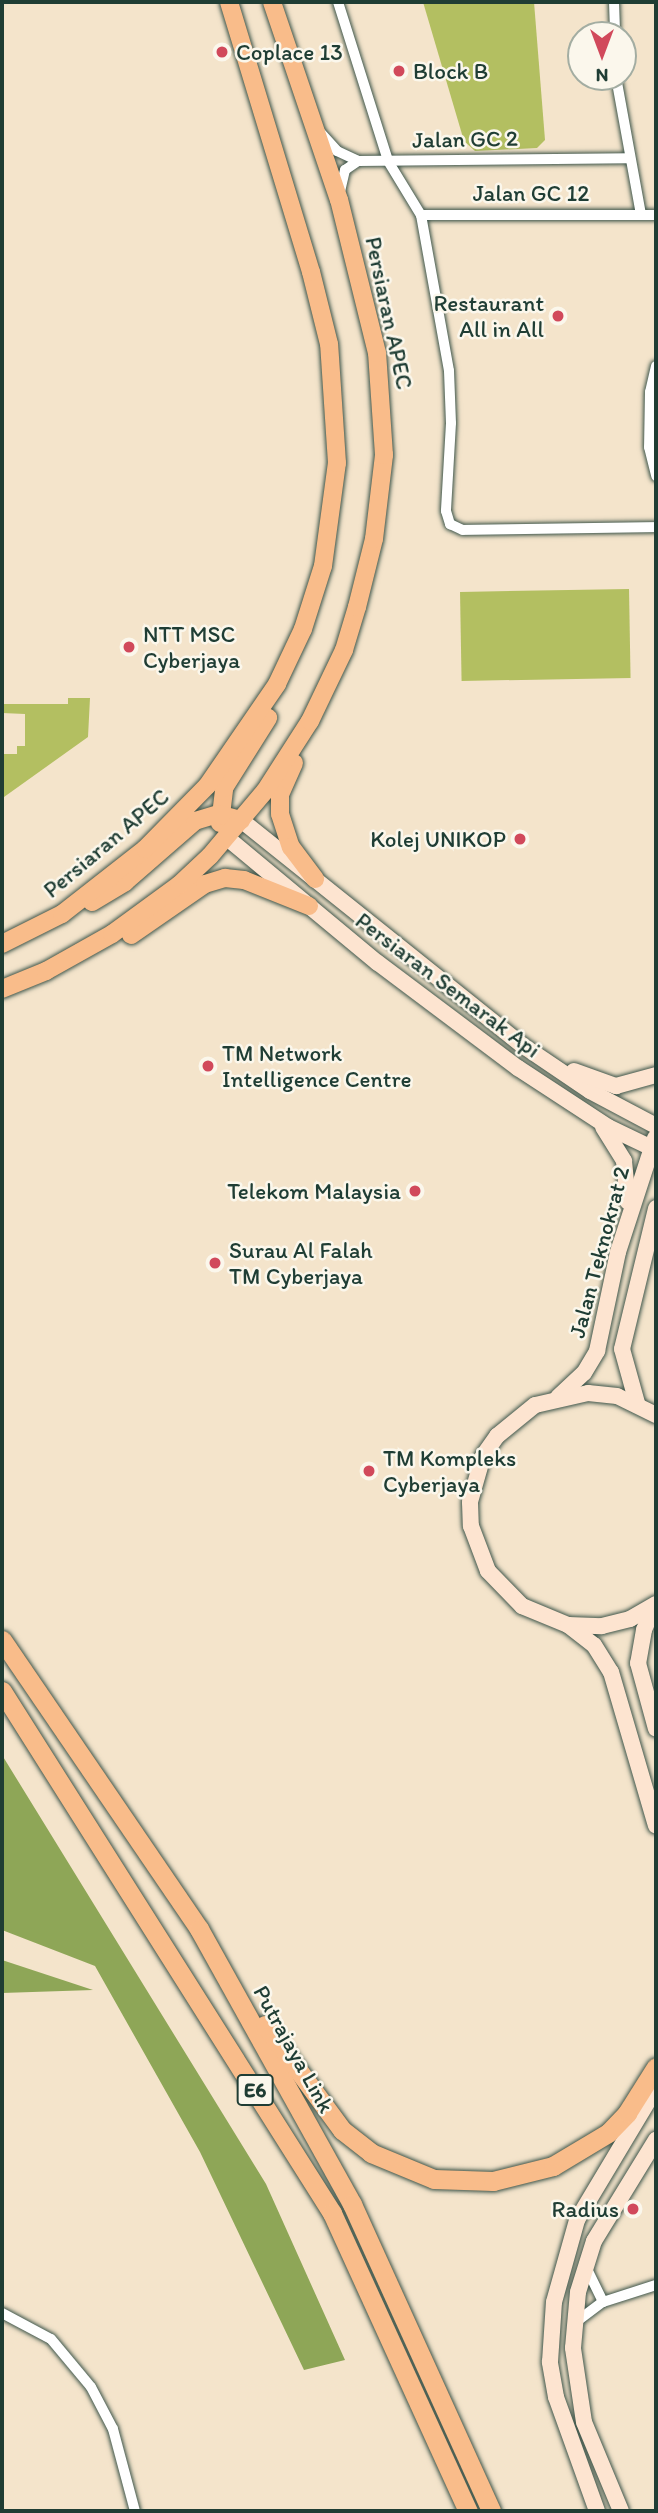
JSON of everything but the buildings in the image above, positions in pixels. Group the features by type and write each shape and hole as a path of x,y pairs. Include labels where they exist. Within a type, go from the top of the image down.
{"highway":[{"name":"Putrajaya Link","path":"2,1640 200,1929 352,2204 491,2511"},
{"name":"E6","path":"2,1691 29,1729 332,2213 468,2511"},
{"path":"2,1705 29,1729"},
{"path":"200,1929 334,2121 371,2153 414,2173 434,2179 494,2181 553,2166 608,2133 627,2113 656,2067"}],"main road":[{"name":"Persiaran APEC","path":"2,944 62,914 180,816 234,752 277,684 303,629 323,566 334,495 338,428 321,308 229,2"},
{"name":"Persiaran APEC","path":"2,989 46,971 141,916 226,837 241,820 310,721 344,650 357,607 374,539 384,456 377,353 339,200 272,2"},
{"path":"226,837 218,814 224,788 262,729 277,684"},
{"path":"310,721 280,794 280,814 291,847 314,879"},
{"path":"62,914 125,883 195,821 218,814 241,820"},
{"name":"Persiaran Semarak Api","path":"241,820 522,1045 590,1091 656,1126"},
{"name":"Persiaran Semarak Api","path":"226,837 309,906 517,1068 597,1120 655,1145"},
{"path":"46,971 117,943 205,884 225,878 244,880 309,906"},
{"path":"522,1045 603,1083 626,1085 656,1075"},
{"path":"597,1120 624,1161 626,1222"},
{"name":"Jalan Teknokrat 2","path":"558,1396 584,1373 597,1350 626,1222 655,1145"},
{"name":"Jalan Teknokrat 2","path":"637,1403 622,1349 656,1208"},
{"path":"656,1416 637,1403 589,1393 558,1396 514,1418 497,1436 474,1479 471,1526 488,1571 503,1590 522,1606 568,1625 594,1645 611,1672 656,1826"},
{"path":"568,1625 602,1626 656,1605"},
{"path":"656,1605 644,1630 638,1663 656,1729"},
{"path":"597,2511 556,2398 550,2362 554,2302 577,2220 656,2088"},
{"path":"621,2511 584,2422 573,2348 586,2267 594,2241 656,2140"}],"street":[{"path":"338,2 388,161 421,215 449,371 451,423 446,511 450,524 463,530 656,527"},
{"path":"614,2 615,21"},
{"path":"619,91 641,214"},
{"path":"315,126 337,151 355,162 344,173 339,200"},
{"name":"Jalan GC 2","path":"355,162 629,158"},
{"name":"Jalan GC 12","path":"421,215 656,215"},
{"path":"656,366 650,392 649,447 656,476"},
{"path":"586,2267 603,2302"},
{"path":"576,2322 603,2302 656,2285"},
{"path":"2,2313 51,2339 92,2387 113,2429 135,2511"}],"green space":[{"path":"423,2 534,2 545,140 537,148 475,151 464,141"},
{"path":"629,589 631,678 462,681 460,592"},
{"path":"68,698 90,698 88,737 4,797 2,754 17,754 17,746 25,746 25,714 2,713 2,704 68,704"},
{"path":"2,1755 266,2184 345,2360 304,2370 200,2152 95,1966 2,1930"},
{"path":"2,1960 93,1990 2,1993"}],"place":[{"name":"Coplace 13","path":"222,52"},
{"name":"Block B","path":"399,71"},
{"name":"Restaurant All in All","path":"558,316"},
{"name":"NTT MSC Cyberjaya","path":"129,647"},
{"name":"Kolej UNIKOP","path":"520,839"},
{"name":"TM Network Intelligence Centre","path":"208,1066"},
{"name":"Telekom Malaysia","path":"415,1191"},
{"name":"Surau Al Falah TM Cyberjaya","path":"215,1263"},
{"name":"TM Kompleks Cyberjaya","path":"369,1471"},
{"name":"Radius","path":"633,2209"}]}
